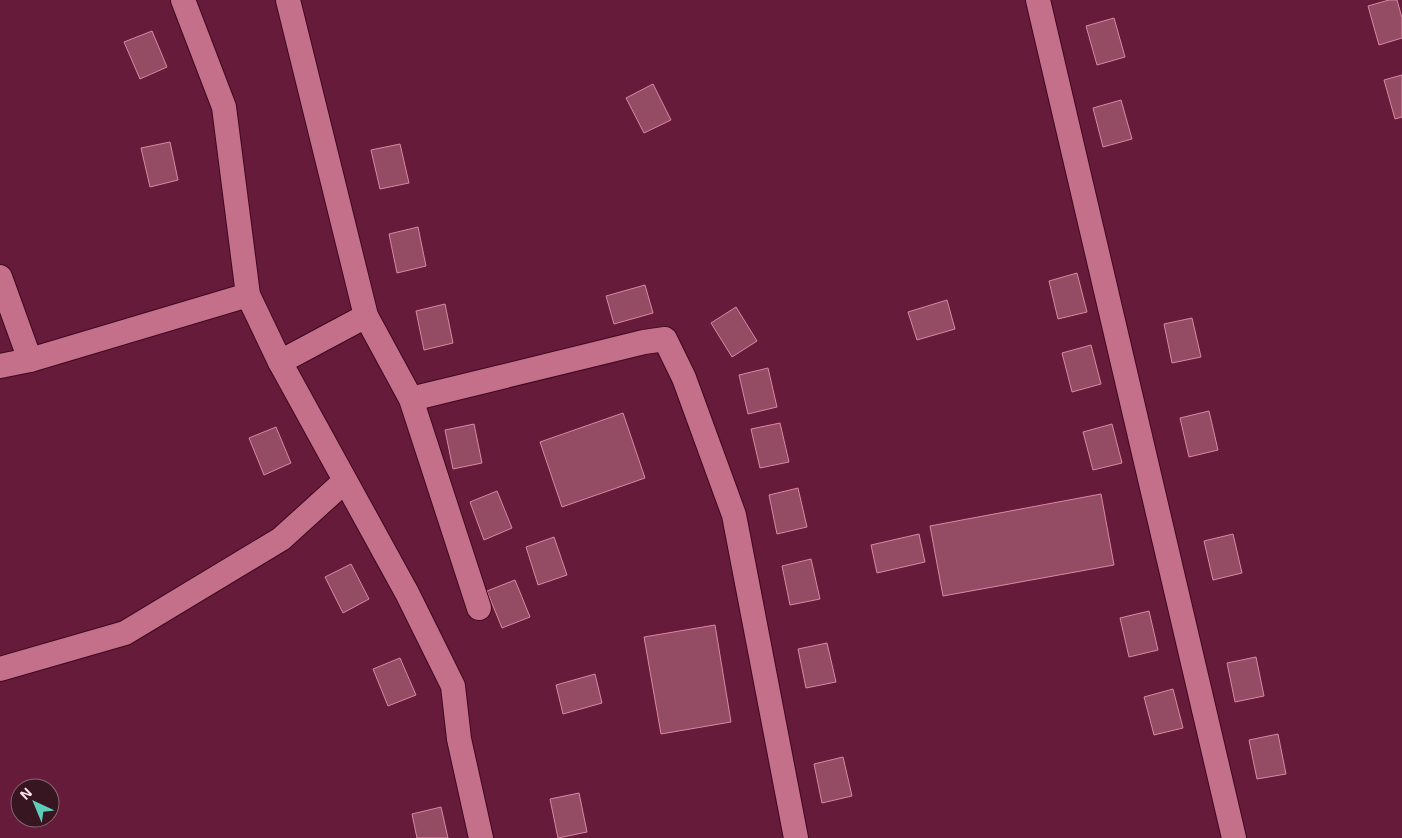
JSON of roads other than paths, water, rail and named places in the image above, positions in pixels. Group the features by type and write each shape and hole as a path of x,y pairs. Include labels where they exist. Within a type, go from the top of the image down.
{"street":[{"path":"183,0 224,107 248,294 280,362 407,593 453,686 459,739 481,838"},
{"path":"288,0 366,316 411,399 478,608"},
{"path":"1038,0 1234,838"},
{"path":"0,277 30,360"},
{"path":"0,366 30,360 248,294"},
{"path":"280,362 366,316"},
{"path":"411,399 644,342 665,339 684,378 734,515 796,838"},
{"path":"0,669 125,632 281,539 345,481"}]}
